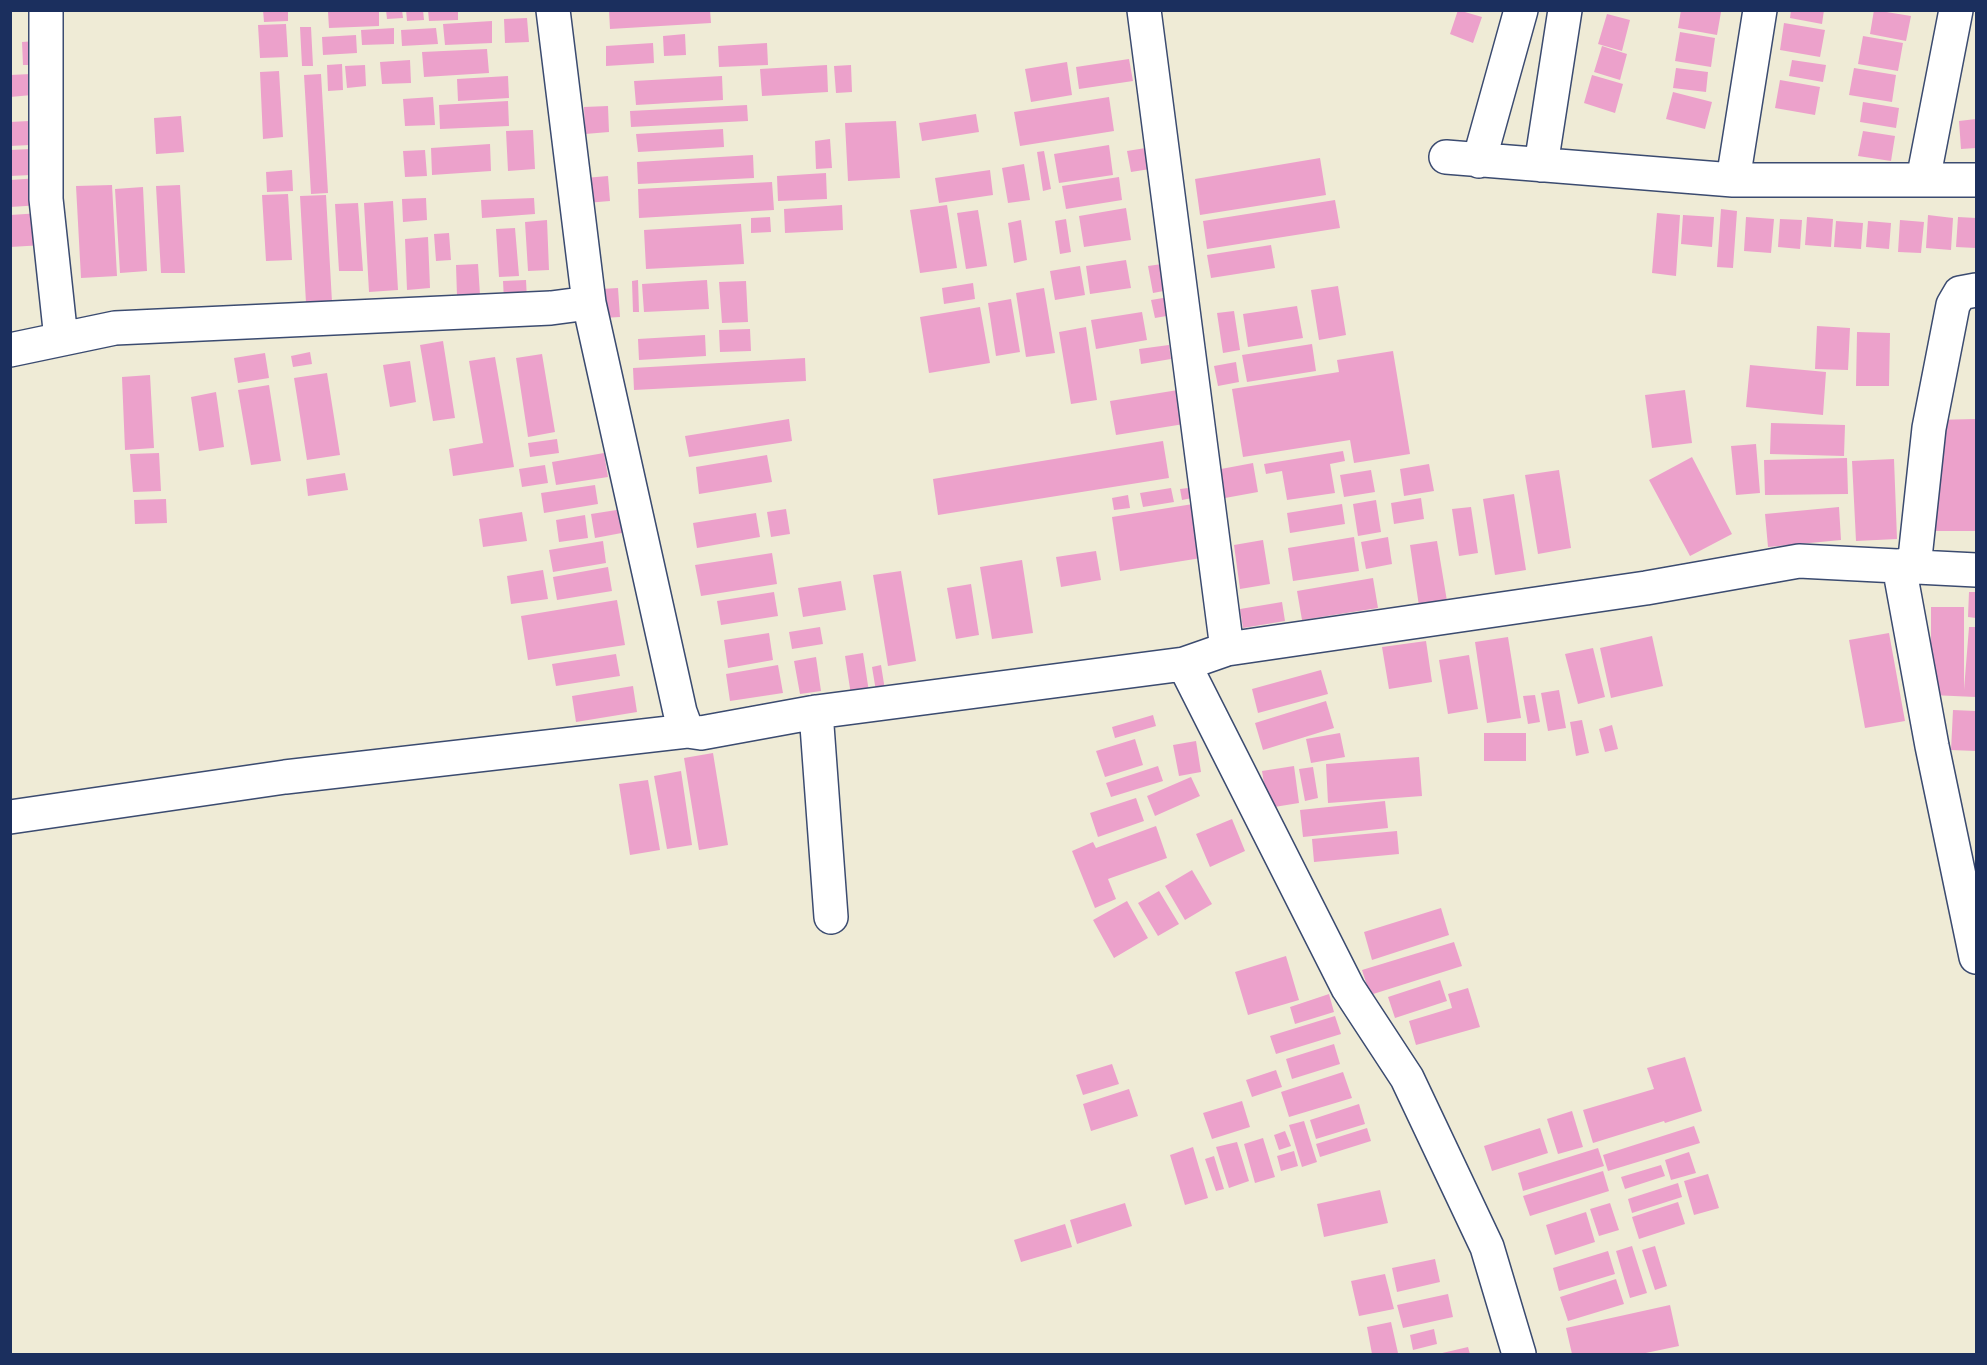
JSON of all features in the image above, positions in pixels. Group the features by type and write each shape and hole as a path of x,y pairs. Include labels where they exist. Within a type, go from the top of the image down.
{"street":[{"path":"46,10 46,199 61,339"},
{"path":"553,10 589,303 680,712 687,731"},
{"path":"1143,10 1227,649"},
{"path":"1479,161 1521,10"},
{"path":"1541,165 1565,10"},
{"path":"1733,180 1760,10"},
{"path":"1923,180 1956,10"},
{"path":"1446,157 1733,180 1977,180"},
{"path":"1977,290 1960,293 1953,305 1929,428 1906,567 1932,746 1977,957"},
{"path":"10,350 115,328 551,308 589,303"},
{"path":"10,818 285,777 687,731 701,733 816,712 1184,664 1227,649 1646,588 1799,561 1977,570"},
{"path":"1184,664 1348,988 1407,1078 1487,1247 1519,1354"},
{"path":"816,712 831,917"}],"building":[{"path":"263,10 288,10 288,21 264,22"},
{"path":"379,10 379,26 329,28 328,12"},
{"path":"386,10 402,10 403,18 387,19"},
{"path":"406,10 423,10 424,20 407,21"},
{"path":"428,10 458,10 458,20 429,21"},
{"path":"609,10 710,10 711,23 610,29"},
{"path":"1458,10 1482,17 1473,43 1450,34"},
{"path":"1681,10 1721,12 1717,35 1678,28"},
{"path":"1791,10 1824,10 1822,24 1790,18"},
{"path":"1874,10 1911,16 1906,41 1870,34"},
{"path":"1607,14 1630,20 1622,51 1598,44"},
{"path":"527,18 529,42 505,43 504,19"},
{"path":"492,21 492,43 445,45 443,24"},
{"path":"1784,23 1825,30 1820,57 1780,50"},
{"path":"286,24 288,57 260,58 258,25"},
{"path":"300,27 311,27 313,66 302,66"},
{"path":"394,28 394,44 362,45 361,30"},
{"path":"436,28 438,44 402,46 401,30"},
{"path":"1680,32 1715,38 1711,67 1675,61"},
{"path":"685,34 686,55 664,56 663,36"},
{"path":"356,35 357,53 323,55 322,37"},
{"path":"1863,36 1903,43 1898,71 1858,64"},
{"path":"36,41 37,65 23,65 22,42"},
{"path":"653,43 654,63 606,66 606,46"},
{"path":"767,43 768,65 719,67 718,46"},
{"path":"1602,46 1627,54 1620,80 1594,72"},
{"path":"487,49 489,73 424,77 422,52"},
{"path":"1129,59 1133,81 1079,89 1076,67"},
{"path":"410,60 411,83 382,84 380,62"},
{"path":"1792,60 1826,65 1823,82 1789,76"},
{"path":"1067,62 1072,95 1031,102 1025,69"},
{"path":"342,64 343,90 328,91 327,65"},
{"path":"365,65 366,86 347,88 345,66"},
{"path":"827,65 828,92 762,96 760,69"},
{"path":"851,65 852,92 836,93 834,66"},
{"path":"1676,68 1708,72 1706,92 1673,88"},
{"path":"1854,68 1896,75 1892,102 1849,95"},
{"path":"279,71 283,137 263,139 260,72"},
{"path":"31,74 32,95 10,97 10,75"},
{"path":"321,74 328,193 311,194 304,75"},
{"path":"1592,75 1623,84 1615,113 1584,103"},
{"path":"508,76 509,98 458,101 457,79"},
{"path":"722,76 723,100 636,105 634,81"},
{"path":"1780,80 1820,87 1815,115 1775,108"},
{"path":"1673,92 1712,102 1705,129 1666,119"},
{"path":"433,97 435,125 405,126 403,99"},
{"path":"1109,97 1114,131 1020,146 1014,112"},
{"path":"508,101 509,126 440,129 439,105"},
{"path":"1863,102 1899,108 1896,128 1860,122"},
{"path":"747,105 748,121 631,127 630,111"},
{"path":"608,106 609,132 585,134 584,107"},
{"path":"976,114 979,132 922,141 919,123"},
{"path":"181,116 184,152 156,154 154,118"},
{"path":"1976,119 1976,148 1961,149 1959,121"},
{"path":"29,121 30,145 10,146 10,122"},
{"path":"896,121 900,178 848,181 845,123"},
{"path":"723,129 724,147 638,152 636,134"},
{"path":"533,130 535,169 508,171 506,131"},
{"path":"1863,131 1895,136 1891,161 1858,156"},
{"path":"830,139 832,168 816,169 815,141"},
{"path":"490,144 491,171 432,175 431,148"},
{"path":"1109,145 1113,175 1059,183 1054,154"},
{"path":"1152,147 1156,168 1131,172 1127,151"},
{"path":"30,149 31,175 10,176 10,150"},
{"path":"425,150 427,176 405,177 403,151"},
{"path":"1044,151 1051,189 1043,191 1037,152"},
{"path":"753,155 754,178 638,184 637,162"},
{"path":"1320,158 1326,195 1200,215 1195,179"},
{"path":"1024,164 1030,200 1008,203 1002,168"},
{"path":"292,170 293,191 267,192 266,172"},
{"path":"990,170 993,195 939,203 935,178"},
{"path":"826,173 827,199 778,201 777,176"},
{"path":"608,176 610,201 586,203 585,178"},
{"path":"1119,177 1122,200 1066,209 1062,186"},
{"path":"39,178 41,205 10,207 10,180"},
{"path":"772,182 774,210 639,218 638,189"},
{"path":"112,185 117,276 81,278 76,186"},
{"path":"180,185 185,273 161,273 156,186"},
{"path":"143,187 147,271 120,273 115,189"},
{"path":"288,194 292,260 266,261 262,195"},
{"path":"326,195 332,302 306,303 300,196"},
{"path":"426,198 427,220 403,222 402,199"},
{"path":"534,198 535,214 482,218 481,200"},
{"path":"1335,200 1340,228 1207,249 1203,221"},
{"path":"393,201 398,290 369,292 364,203"},
{"path":"358,203 363,271 339,271 335,204"},
{"path":"842,205 843,230 785,233 784,209"},
{"path":"947,205 957,268 920,273 910,210"},
{"path":"1126,208 1131,240 1084,247 1079,216"},
{"path":"1721,209 1737,211 1733,268 1717,267"},
{"path":"978,210 987,266 966,269 957,213"},
{"path":"41,213 44,245 10,247 10,215"},
{"path":"1657,213 1680,215 1676,276 1652,273"},
{"path":"1683,215 1714,217 1712,247 1681,244"},
{"path":"1928,215 1953,218 1951,250 1926,248"},
{"path":"770,217 771,232 751,233 751,218"},
{"path":"1746,217 1774,219 1771,253 1744,251"},
{"path":"1807,217 1833,219 1831,247 1805,245"},
{"path":"1958,217 1976,218 1976,248 1956,247"},
{"path":"1066,219 1071,252 1060,254 1055,221"},
{"path":"1780,219 1802,220 1800,249 1778,247"},
{"path":"547,220 549,270 528,271 525,222"},
{"path":"1021,220 1027,260 1014,263 1008,223"},
{"path":"1900,220 1924,222 1921,253 1898,252"},
{"path":"1836,221 1863,223 1861,249 1834,247"},
{"path":"1868,221 1891,223 1889,249 1866,247"},
{"path":"741,224 744,264 646,269 644,230"},
{"path":"515,228 519,276 499,277 496,229"},
{"path":"449,233 451,260 436,261 434,234"},
{"path":"428,237 430,288 407,290 405,239"},
{"path":"1271,245 1275,268 1211,278 1207,255"},
{"path":"1126,260 1131,288 1090,294 1086,266"},
{"path":"1169,263 1174,289 1153,293 1148,266"},
{"path":"478,264 480,295 457,296 456,265"},
{"path":"1080,266 1085,295 1055,300 1050,271"},
{"path":"526,280 527,300 504,301 503,281"},
{"path":"638,280 639,312 633,312 632,281"},
{"path":"707,280 709,309 644,312 642,284"},
{"path":"746,281 748,322 722,323 719,282"},
{"path":"973,283 975,299 944,304 942,288"},
{"path":"1338,286 1346,335 1319,340 1311,290"},
{"path":"618,288 620,317 603,318 601,289"},
{"path":"1044,288 1055,353 1026,357 1016,293"},
{"path":"1175,296 1178,314 1155,318 1151,300"},
{"path":"1011,299 1020,352 996,356 988,303"},
{"path":"1297,306 1303,338 1248,347 1243,314"},
{"path":"980,307 990,363 929,373 920,317"},
{"path":"1234,311 1240,350 1223,353 1217,313"},
{"path":"1142,312 1147,340 1096,349 1091,320"},
{"path":"1817,326 1850,328 1848,370 1815,369"},
{"path":"1086,327 1097,400 1071,404 1059,332"},
{"path":"750,329 751,351 720,352 719,330"},
{"path":"1857,332 1890,333 1889,386 1856,386"},
{"path":"705,335 706,356 639,360 638,339"},
{"path":"443,341 455,418 433,421 420,345"},
{"path":"1312,344 1316,371 1247,382 1242,355"},
{"path":"1169,345 1171,359 1141,364 1139,349"},
{"path":"1393,351 1410,454 1354,463 1350,440 1243,457 1232,389 1339,372 1337,360"},
{"path":"310,352 312,364 293,367 291,356"},
{"path":"265,353 269,378 238,383 234,358"},
{"path":"542,354 555,432 528,437 516,358"},
{"path":"495,357 514,467 453,476 449,449 483,443 469,361"},
{"path":"805,358 806,381 634,390 633,368"},
{"path":"410,361 416,402 390,407 383,365"},
{"path":"1236,362 1239,382 1218,386 1214,366"},
{"path":"1750,365 1826,372 1823,415 1746,407"},
{"path":"327,373 340,455 307,460 294,378"},
{"path":"150,375 154,448 125,450 122,377"},
{"path":"269,385 281,461 251,465 238,390"},
{"path":"1178,390 1184,424 1116,435 1110,401"},
{"path":"1685,390 1692,443 1652,448 1645,395"},
{"path":"216,392 224,447 199,451 191,397"},
{"path":"789,419 792,441 689,457 685,436"},
{"path":"1976,419 1976,531 1934,531 1933,420"},
{"path":"1771,423 1845,425 1844,456 1770,454"},
{"path":"557,439 559,453 530,457 528,443"},
{"path":"1163,441 1169,478 938,515 933,479"},
{"path":"1756,444 1760,493 1736,495 1731,446"},
{"path":"1343,451 1345,461 1330,464 1335,493 1287,500 1282,471 1266,474 1264,464"},
{"path":"159,453 161,491 133,492 130,454"},
{"path":"604,453 608,477 556,485 552,462"},
{"path":"767,455 772,482 699,494 696,467"},
{"path":"1692,457 1732,534 1690,556 1649,480"},
{"path":"1847,458 1848,494 1765,495 1764,460"},
{"path":"1894,459 1897,539 1856,541 1852,461"},
{"path":"1253,463 1258,492 1225,498 1221,469"},
{"path":"1429,464 1434,491 1404,496 1400,469"},
{"path":"545,465 548,483 522,487 519,469"},
{"path":"1371,470 1375,492 1344,497 1340,475"},
{"path":"1559,470 1571,548 1538,554 1525,475"},
{"path":"345,473 348,490 308,496 306,479"},
{"path":"595,485 598,504 544,513 541,493"},
{"path":"1196,487 1197,497 1182,500 1180,489"},
{"path":"1171,488 1174,502 1143,507 1140,493"},
{"path":"1514,494 1526,570 1495,575 1483,499"},
{"path":"1128,495 1130,508 1114,510 1112,498"},
{"path":"1421,498 1424,519 1394,524 1391,503"},
{"path":"166,499 167,523 135,524 134,500"},
{"path":"1376,500 1381,532 1358,536 1353,504"},
{"path":"1193,504 1201,558 1120,571 1112,517"},
{"path":"1342,504 1345,524 1290,533 1287,513"},
{"path":"1471,507 1478,553 1459,556 1452,509"},
{"path":"1839,507 1841,540 1768,547 1765,514"},
{"path":"623,509 627,532 595,538 591,514"},
{"path":"786,509 790,534 771,537 767,512"},
{"path":"522,512 527,541 483,547 479,519"},
{"path":"756,513 760,537 697,548 693,523"},
{"path":"585,515 588,538 559,542 556,520"},
{"path":"1354,537 1359,571 1293,581 1288,548"},
{"path":"1388,537 1392,564 1366,569 1361,542"},
{"path":"1263,540 1270,584 1240,589 1234,545"},
{"path":"603,541 606,563 553,572 549,550"},
{"path":"1437,541 1447,601 1419,606 1410,545"},
{"path":"1096,551 1101,580 1061,587 1056,557"},
{"path":"772,553 777,584 701,596 695,565"},
{"path":"1022,560 1033,633 992,639 980,567"},
{"path":"608,567 612,591 557,600 553,577"},
{"path":"543,570 548,599 511,604 507,576"},
{"path":"901,571 916,661 888,666 873,575"},
{"path":"1373,578 1378,608 1302,620 1297,591"},
{"path":"841,581 846,610 803,617 798,588"},
{"path":"971,584 979,635 956,639 947,588"},
{"path":"774,592 778,616 721,625 717,601"},
{"path":"1969,592 1976,592 1976,618 1968,617"},
{"path":"617,600 625,645 528,660 521,616"},
{"path":"1282,602 1285,621 1243,628 1240,609"},
{"path":"1931,607 1964,607 1964,690 1969,627 1976,627 1976,697 1931,695"},
{"path":"820,627 823,644 792,649 789,632"},
{"path":"769,633 773,660 728,668 724,640"},
{"path":"1889,633 1905,721 1865,728 1849,640"},
{"path":"1652,636 1663,686 1611,698 1600,648"},
{"path":"1508,637 1521,718 1487,723 1475,642"},
{"path":"1426,641 1432,682 1389,689 1382,647"},
{"path":"1593,648 1605,697 1578,704 1565,654"},
{"path":"863,653 869,692 851,695 845,656"},
{"path":"616,654 620,676 556,686 552,664"},
{"path":"1469,655 1478,709 1448,714 1439,660"},
{"path":"816,657 821,691 800,694 794,661"},
{"path":"778,665 783,693 730,701 726,674"},
{"path":"881,665 885,690 876,691 872,667"},
{"path":"1321,670 1328,694 1258,713 1252,689"},
{"path":"633,686 637,712 576,722 572,696"},
{"path":"1559,690 1566,728 1548,731 1541,693"},
{"path":"1535,695 1540,722 1528,724 1523,696"},
{"path":"1326,701 1334,728 1263,750 1255,723"},
{"path":"1953,710 1976,711 1976,751 1951,750"},
{"path":"1153,715 1156,726 1115,738 1112,727"},
{"path":"1582,720 1589,753 1576,756 1570,722"},
{"path":"1612,725 1618,749 1605,752 1599,729"},
{"path":"1340,733 1345,757 1311,763 1306,739"},
{"path":"1484,733 1526,733 1526,761 1484,761"},
{"path":"1135,739 1143,765 1105,777 1096,751"},
{"path":"1196,741 1201,772 1179,776 1173,745"},
{"path":"713,753 728,845 699,850 684,758"},
{"path":"1419,757 1422,796 1328,803 1326,764"},
{"path":"1158,766 1163,781 1111,797 1106,783"},
{"path":"1294,766 1299,803 1268,808 1262,771"},
{"path":"1313,767 1318,798 1305,801 1299,769"},
{"path":"681,771 692,845 667,849 654,776"},
{"path":"1191,777 1200,796 1155,816 1147,796"},
{"path":"648,780 660,850 630,855 619,784"},
{"path":"1136,798 1144,821 1098,837 1090,813"},
{"path":"1385,801 1388,828 1303,837 1300,810"},
{"path":"1232,819 1245,851 1210,867 1196,834"},
{"path":"1156,826 1167,858 1108,879 1116,899 1095,908 1072,851 1093,842 1096,848"},
{"path":"1397,831 1399,854 1314,862 1312,839"},
{"path":"1192,870 1212,904 1185,920 1165,886"},
{"path":"1159,891 1179,924 1158,936 1138,903"},
{"path":"1127,901 1148,938 1114,958 1093,920"},
{"path":"1441,908 1449,935 1372,960 1364,932"},
{"path":"1454,942 1462,966 1370,995 1362,970"},
{"path":"1286,956 1299,1000 1248,1015 1235,972"},
{"path":"1440,980 1447,1001 1395,1018 1388,997"},
{"path":"1468,988 1480,1027 1416,1045 1409,1021 1452,1008 1448,994"},
{"path":"1329,994 1334,1012 1295,1024 1290,1007"},
{"path":"1335,1016 1341,1034 1276,1054 1270,1036"},
{"path":"1334,1044 1340,1064 1292,1079 1286,1059"},
{"path":"1685,1057 1702,1111 1593,1143 1583,1110 1654,1089 1647,1068"},
{"path":"1112,1064 1119,1084 1083,1095 1076,1075"},
{"path":"1276,1070 1282,1087 1252,1097 1246,1080"},
{"path":"1343,1072 1352,1098 1289,1117 1281,1092"},
{"path":"1129,1089 1138,1116 1091,1131 1083,1104"},
{"path":"1242,1101 1250,1127 1212,1139 1203,1113"},
{"path":"1359,1104 1365,1124 1316,1139 1310,1120"},
{"path":"1572,1111 1583,1147 1558,1154 1547,1119"},
{"path":"1304,1121 1317,1162 1302,1167 1289,1125"},
{"path":"1694,1126 1700,1143 1608,1171 1603,1155"},
{"path":"1367,1128 1371,1141 1320,1157 1316,1144"},
{"path":"1540,1128 1548,1153 1492,1171 1484,1146"},
{"path":"1285,1131 1291,1146 1279,1150 1274,1135"},
{"path":"1263,1138 1275,1177 1255,1183 1244,1144"},
{"path":"1237,1142 1249,1181 1229,1188 1216,1147"},
{"path":"1193,1147 1208,1198 1185,1205 1170,1155"},
{"path":"1598,1148 1604,1166 1523,1191 1518,1173"},
{"path":"1294,1151 1298,1166 1281,1171 1277,1156"},
{"path":"1689,1152 1696,1173 1671,1180 1665,1160"},
{"path":"1214,1156 1224,1189 1216,1191 1205,1159"},
{"path":"1661,1165 1665,1176 1625,1189 1621,1177"},
{"path":"1603,1171 1609,1191 1530,1216 1523,1196"},
{"path":"1708,1174 1719,1208 1694,1215 1684,1181"},
{"path":"1678,1183 1682,1197 1632,1213 1628,1199"},
{"path":"1380,1190 1388,1223 1324,1237 1317,1204"},
{"path":"1678,1202 1685,1224 1639,1239 1632,1217"},
{"path":"1125,1203 1132,1226 1077,1244 1070,1220"},
{"path":"1610,1203 1619,1230 1599,1236 1590,1209"},
{"path":"1586,1212 1595,1242 1555,1255 1546,1225"},
{"path":"1065,1224 1072,1247 1021,1262 1014,1240"},
{"path":"1632,1246 1647,1293 1630,1298 1616,1251"},
{"path":"1655,1246 1667,1286 1655,1290 1642,1250"},
{"path":"1608,1251 1615,1274 1559,1291 1553,1268"},
{"path":"1435,1259 1440,1282 1397,1292 1392,1268"},
{"path":"1385,1274 1394,1309 1359,1316 1351,1281"},
{"path":"1616,1279 1624,1304 1568,1321 1560,1297"},
{"path":"1448,1294 1453,1317 1403,1328 1397,1305"},
{"path":"1670,1305 1679,1346 1641,1354 1572,1354 1566,1328"},
{"path":"1391,1322 1398,1353 1372,1354 1367,1327"},
{"path":"1434,1329 1437,1344 1413,1350 1410,1335"},
{"path":"1468,1347 1470,1354 1438,1354"}]}
